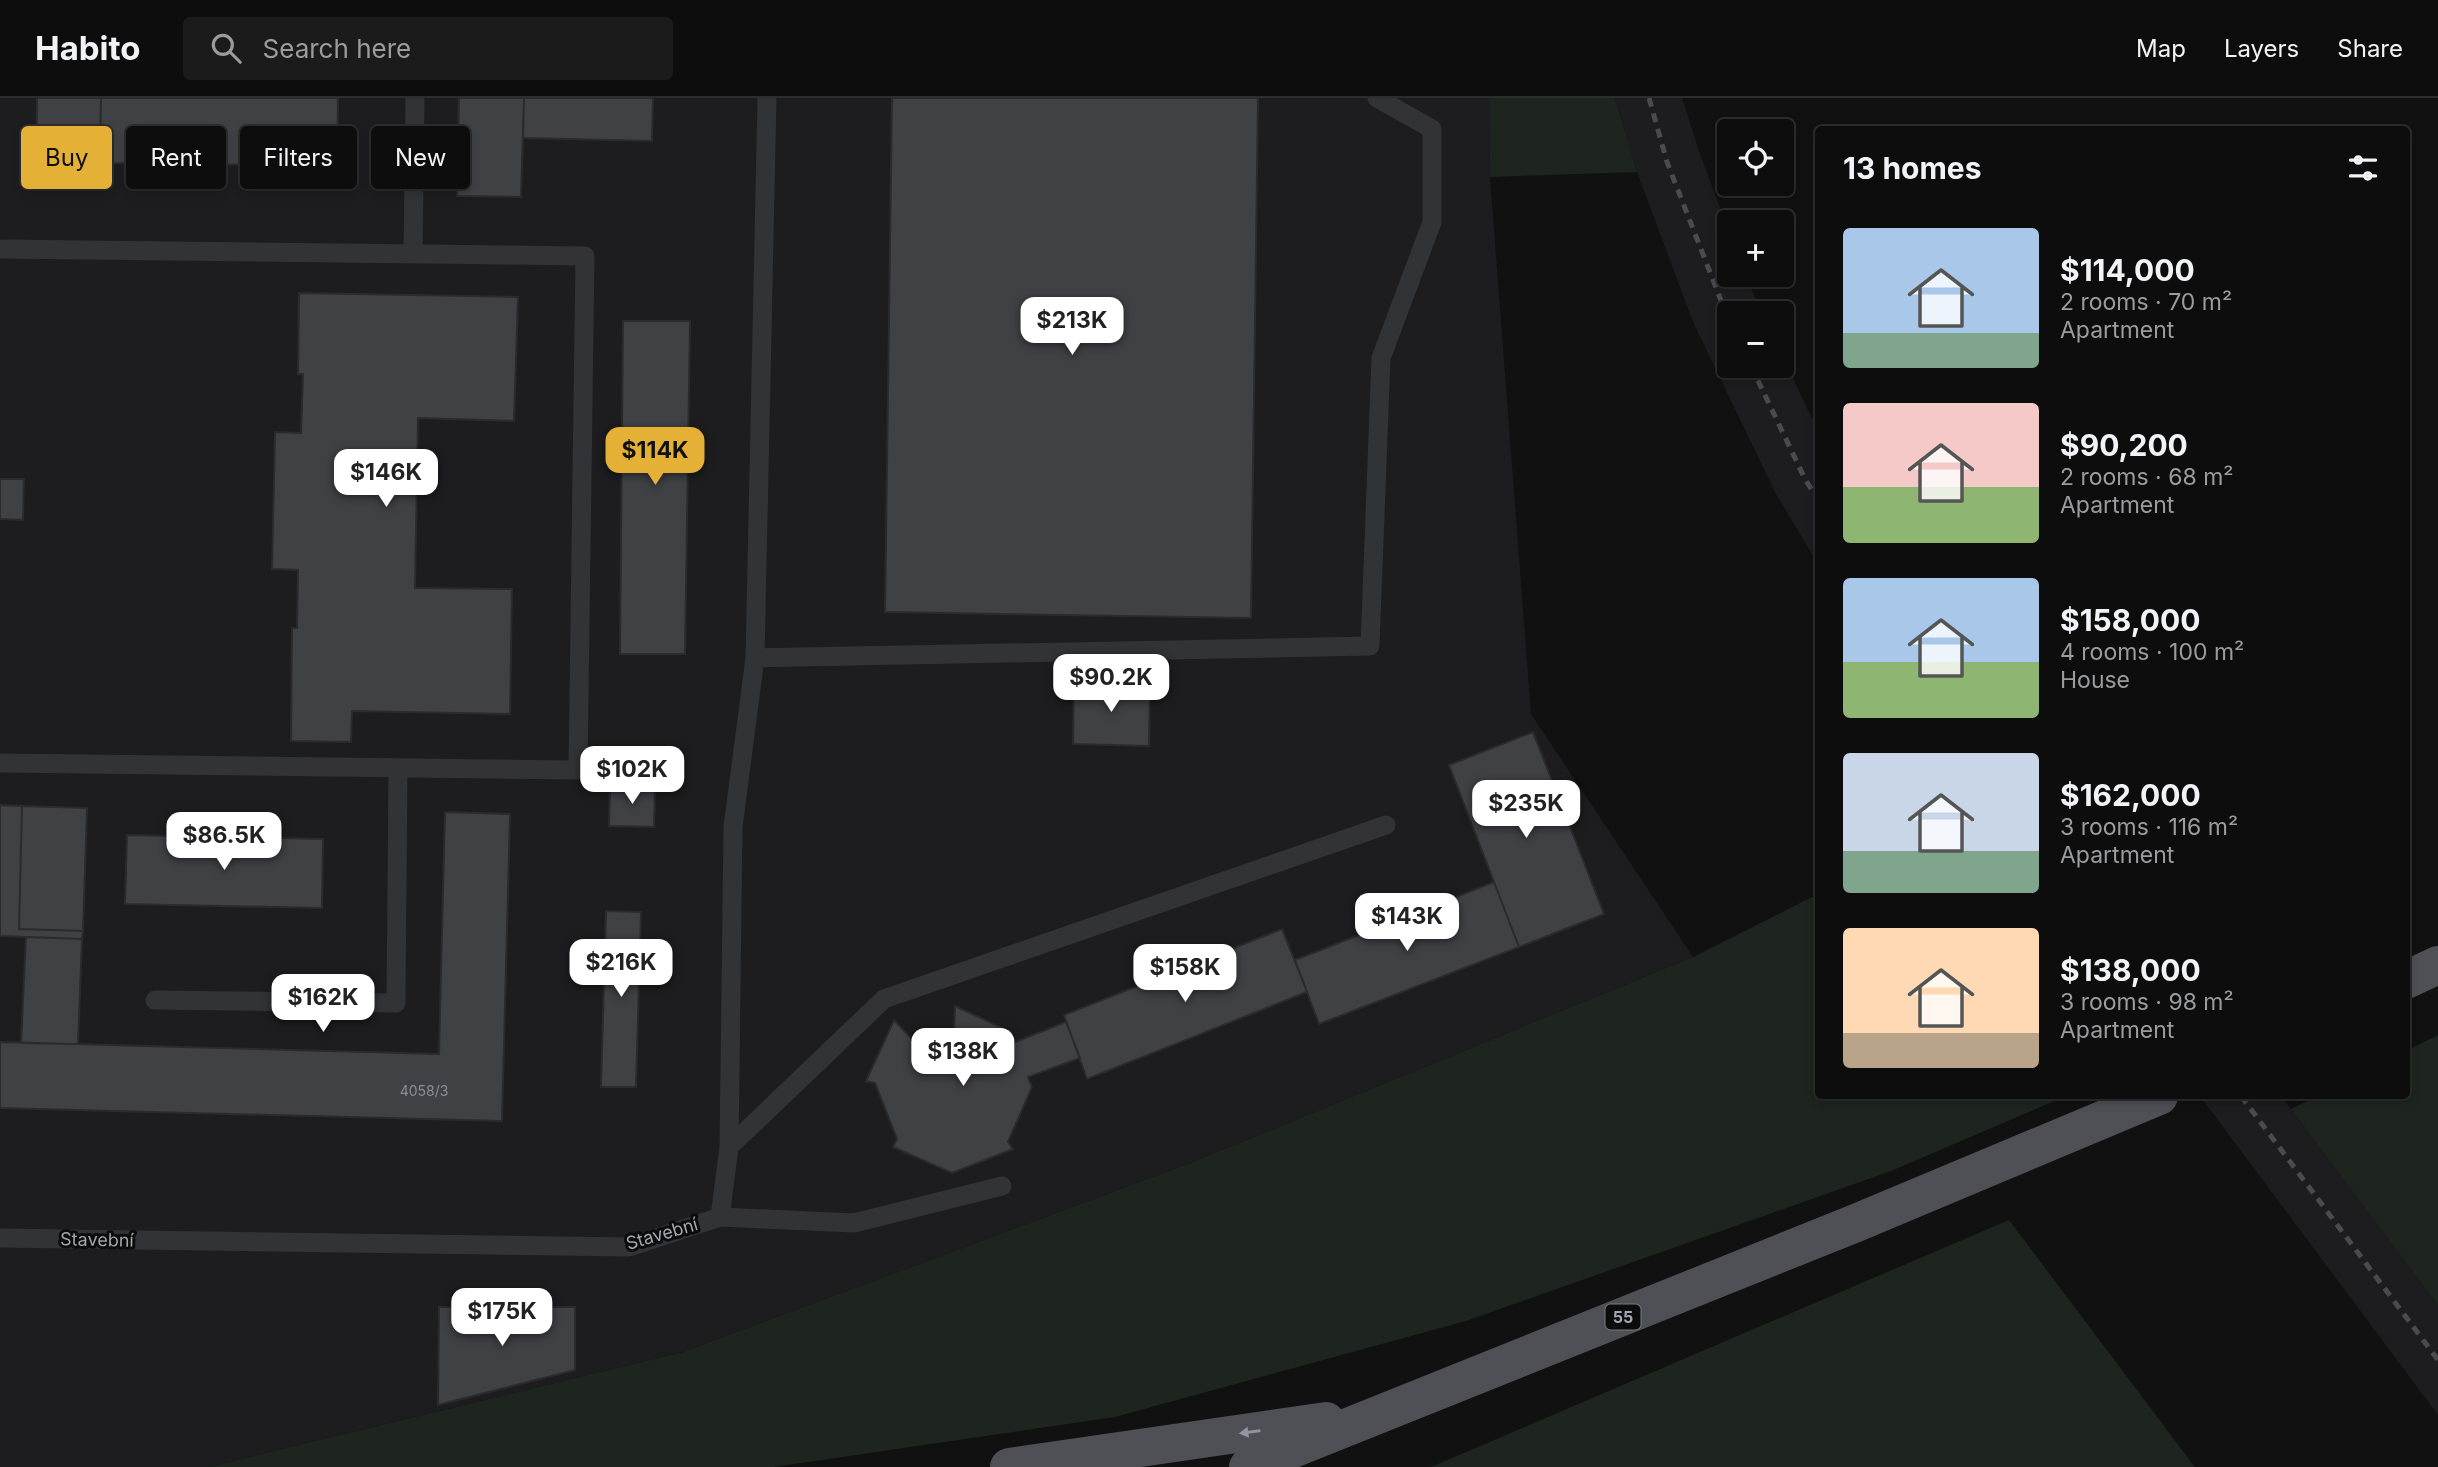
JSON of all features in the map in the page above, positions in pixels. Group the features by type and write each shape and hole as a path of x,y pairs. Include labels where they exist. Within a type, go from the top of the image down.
{"main road":[{"path":"2410,978 2438,965"},
{"name":"55","path":"1248,1467 1856,1223 2152,1099"},
{"path":"1009,1467 1390,1412"}],"lane":[{"path":"413,254 415,98"},
{"name":"Stavební","path":"0,1238 629,1247 720,1217 729,1147 733,827 755,658 767,98"},
{"path":"755,658 1370,646 1381,358 1432,222 1432,129 1377,98"},
{"path":"0,249 585,256 578,770 0,763"},
{"path":"155,1000 396,1003 398,768"},
{"path":"729,1147 884,999 1386,825"},
{"path":"720,1217 854,1223 1002,1186"}],"shaded area":[{"path":"0,98 1489,98 1490,178 1531,714 1693,957 1188,1164 683,1352 208,1467 0,1467"},
{"path":"1489,98 1615,98 1637,172 1490,177"},
{"path":"1615,98 1682,98 1721,210 1717,210 1717,287 1750,287 1757,301 1717,301 1717,372 1693,322 1637,172"},
{"path":"1720,378 1793,378 1815,425 1815,559 1776,494"},
{"path":"1815,896 1815,1099 2059,1099 1891,1171 1466,1321 1115,1417 774,1467 208,1467 683,1352 1188,1164 1693,957"},
{"path":"2438,1035 2438,1305 2291,1109 2312,1099 2410,1099 2410,1049"},
{"path":"2202,1099 2283,1099 2380,1227 2438,1305 2438,1415"},
{"path":"2009,1220 2195,1467 1431,1467"}],"building":[{"path":"37,98 101,98 100,126 37,126"},
{"path":"101,98 338,98 338,126 240,126 240,165 226,165 226,126 126,126 126,163 112,163 112,126 101,126"},
{"path":"459,98 524,98 521,197 457,196 457,189 470,189 470,126 458,126"},
{"path":"524,98 653,98 652,141 523,138"},
{"path":"892,98 1258,98 1251,618 885,612"},
{"path":"299,293 518,297 514,421 418,418 415,588 512,589 510,714 352,711 351,742 291,741 292,628 297,628 298,570 272,569 275,432 301,433 303,374 298,374"},
{"path":"623,321 690,321 685,654 620,654"},
{"path":"0,479 24,479 23,520 0,519"},
{"path":"1074,680 1124,681 1124,686 1150,687 1149,746 1073,744"},
{"path":"1533,732 1604,914 1519,947 1449,765"},
{"path":"610,785 655,787 654,827 609,826"},
{"path":"0,805 22,806 19,929 83,931 82,939 0,936"},
{"path":"22,806 87,808 83,931 19,929"},
{"path":"445,812 510,814 502,1121 0,1108 0,1042 439,1054"},
{"path":"127,835 323,839 322,908 125,904"},
{"path":"1494,882 1519,947 1319,1024 1295,960"},
{"path":"606,911 641,912 636,1087 601,1087"},
{"path":"1282,929 1307,992 1087,1079 1064,1015"},
{"path":"26,937 82,939 78,1044 21,1043"},
{"path":"955,1006 1011,1032 1015,1042 1066,1022 1080,1058 1028,1077 1032,1087 1008,1142 1013,1149 952,1173 893,1147 897,1139 875,1083 866,1081 894,1020 921,1049 954,1036"},
{"path":"439,1307 575,1307 575,1370 438,1405"}],"railway":[{"path":"1649,98 1667,162 1721,301"},
{"path":"1757,378 1815,495"},
{"path":"2243,1099 2438,1360"}]}
